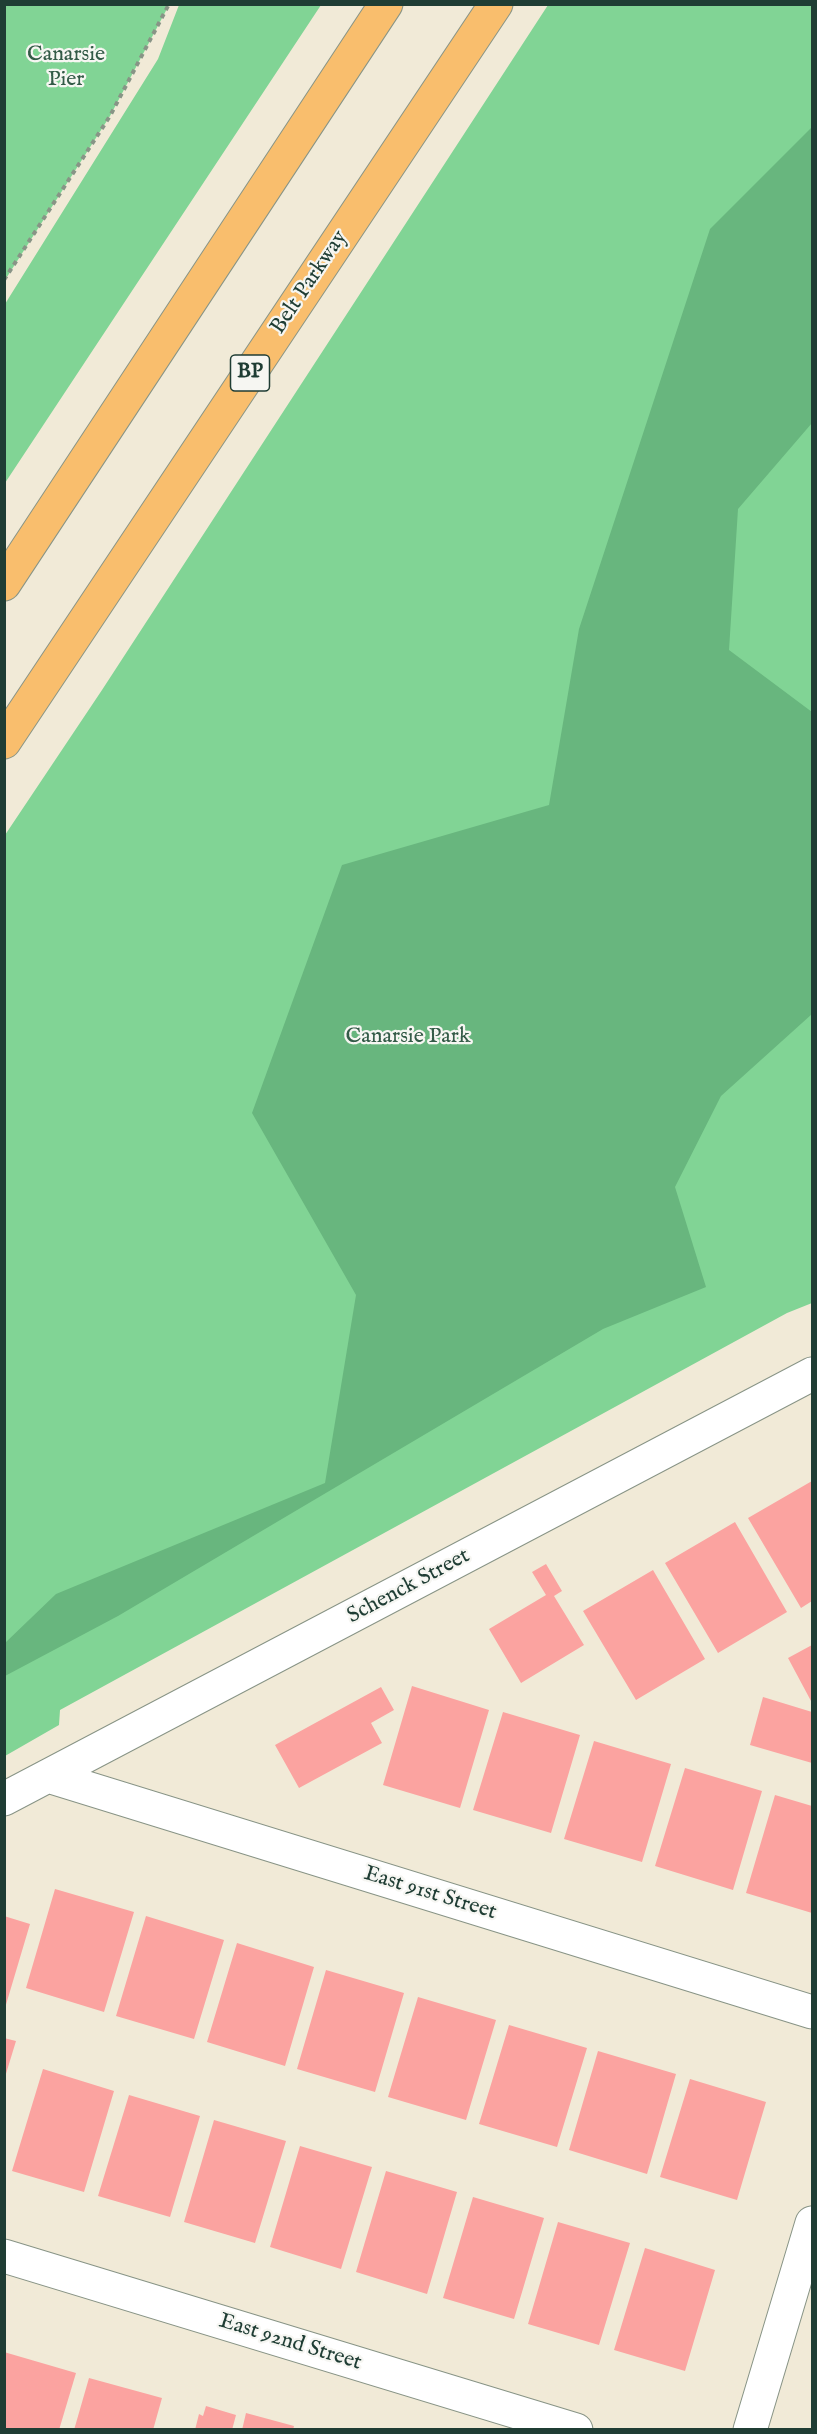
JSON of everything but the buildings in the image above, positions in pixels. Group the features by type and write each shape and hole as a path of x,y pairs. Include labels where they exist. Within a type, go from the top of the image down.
{"highway":[{"path":"4,584 386,4"},
{"name":"Belt Parkway","path":"4,742 496,4"}],"street":[{"name":"Schenck Street","path":"4,1799 813,1374"},
{"name":"East 91st Street","path":"48,1776 813,2012"},
{"path":"750,2430 813,2223"},
{"name":"East 92nd Street","path":"4,2256 576,2430"}],"path":[{"path":"4,280 110,116 169,4"}],"green space":[{"name":"Canarsie Pier","path":"4,5 169,5 110,116 5,280"},
{"path":"179,5 321,5 5,483 5,304 158,59"},
{"name":"Canarsie Park","path":"548,5 812,5 812,1303 787,1313 60,1710 59,1725 5,1756 5,835"},
{"path":"812,127 812,423 738,509 729,650 812,712 812,1014 721,1096 675,1187 706,1287 603,1329 118,1616 5,1676 5,1643 56,1594 325,1483 356,1295 252,1113 342,865 549,805 579,629 710,229"}]}
